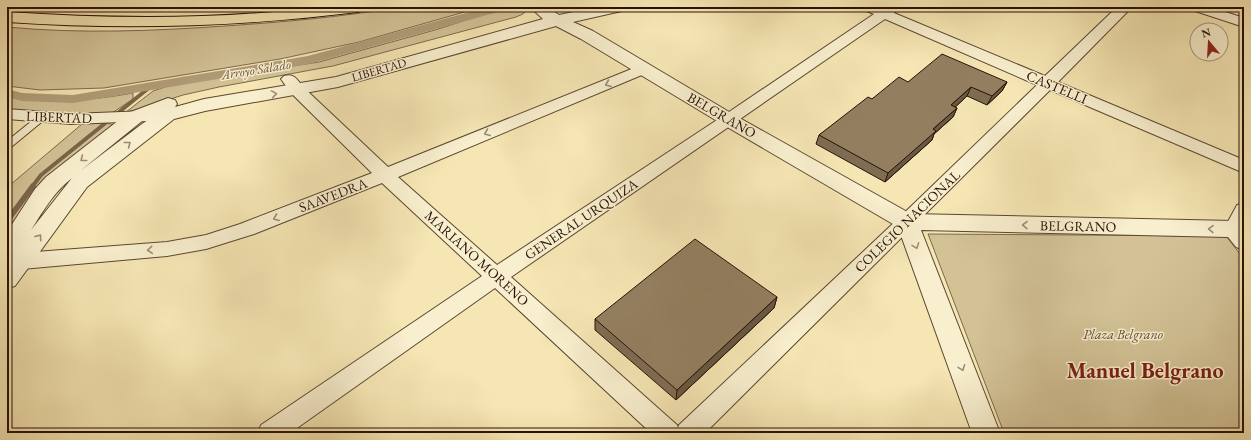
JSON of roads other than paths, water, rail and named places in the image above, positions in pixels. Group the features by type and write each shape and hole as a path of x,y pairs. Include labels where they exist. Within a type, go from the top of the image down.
{"highway":[{"path":"7,7 80,13 160,16 214,14 301,7"},
{"path":"7,17 89,22 185,22 267,17 358,7"}],"street":[{"path":"121,7 212,7"},
{"name":"LIBERTAD","path":"128,117 196,96 293,84 338,82 548,14 584,7"},
{"name":"LIBERTAD","path":"548,14 620,7"},
{"name":"COLEGIO NACIONAL","path":"688,433 907,222 1048,84 1124,7"},
{"path":"1197,7 1244,23"},
{"name":"CASTELLI","path":"882,9 1048,84 1244,167"},
{"name":"GENERAL URQUIZA","path":"270,433 497,276 729,120 882,9"},
{"name":"BELGRANO","path":"548,14 907,222 1241,227"},
{"name":"SAAVEDRA","path":"12,258 167,249 206,242 247,229 385,175 644,69"},
{"name":"LIBERTAD","path":"7,114 41,118 102,119 167,115 198,106 293,84"},
{"name":"MARIANO MORENO","path":"293,84 385,175 668,433"},
{"path":"12,258 80,182 167,115"},
{"path":"7,279 12,258 43,194 53,182 128,117"},
{"path":"907,222 986,433"}],"lane":[{"path":"7,146 41,118"}],"waterway":[{"name":"Arroyo Salado","path":"7,93 22,97 73,99 309,60 501,7"},
{"path":"32,187 41,175 150,87"},
{"path":"7,221 33,186"}],"district":[{"name":"Manuel Belgrano","path":"1145,370"}],"park label":[{"name":"Plaza Belgrano","path":"1123,334"}]}
